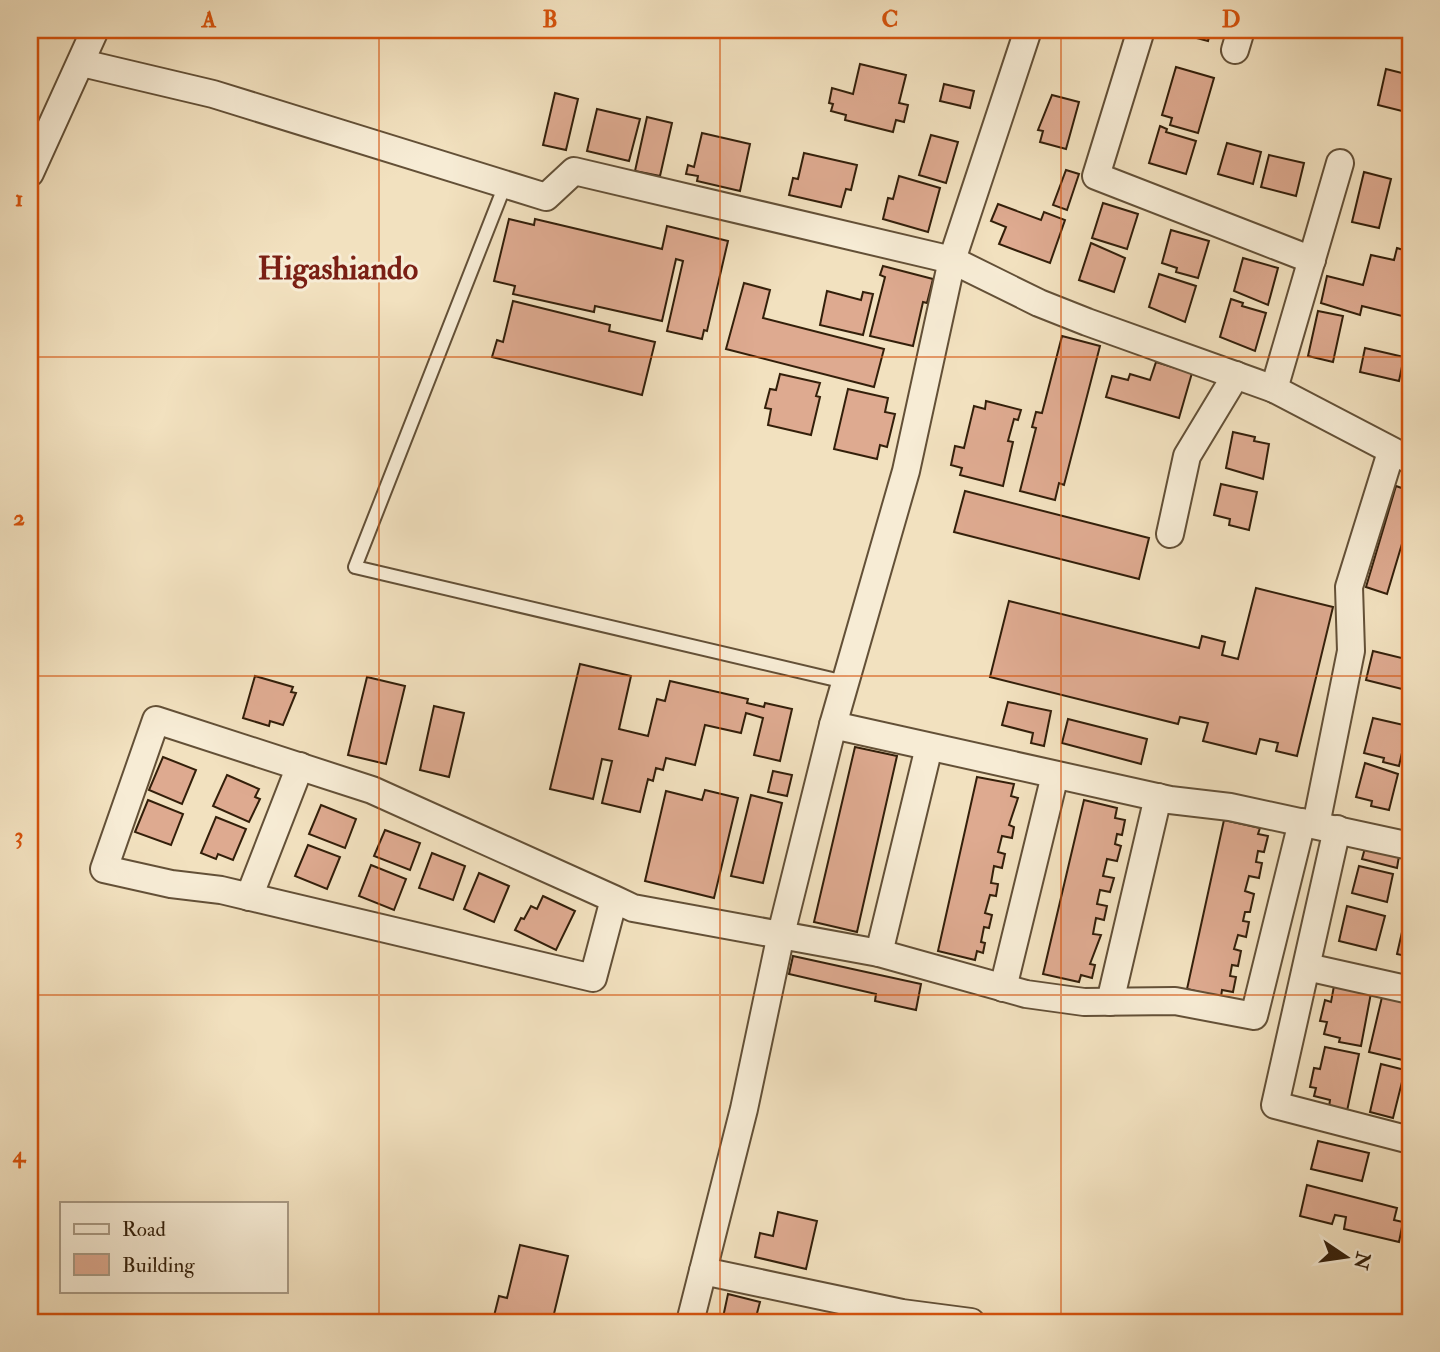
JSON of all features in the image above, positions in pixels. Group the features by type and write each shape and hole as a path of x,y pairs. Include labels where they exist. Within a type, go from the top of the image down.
{"street":[{"path":"30,173 95,30"},
{"path":"690,1322 744,1109 781,934 833,725 905,471 952,260 1028,30"},
{"path":"1141,30 1096,176 1312,260"},
{"path":"82,63 213,94 547,197 574,171 952,260 1039,303 1274,389 1400,456 1349,587 1351,651 1318,825 1307,967 1275,1105 1410,1140"},
{"path":"1274,389 1340,163"},
{"path":"1170,534 1187,456 1236,375"},
{"path":"614,899 593,978 249,897 104,869 156,720 372,790 614,899 666,916 879,953 1003,988 1073,1001 1175,1001 1254,1016 1318,825"},
{"path":"833,725 1158,797 1230,807 1410,846"},
{"path":"879,953 929,747"},
{"path":"249,897 300,766"},
{"path":"1003,988 1055,775"},
{"path":"1110,1002 1158,797"},
{"path":"1307,967 1410,990"},
{"path":"703,1271 902,1313 971,1322"}],"lane":[{"path":"505,185 355,567 845,682"}],"building":[{"path":"1166,30 1211,30 1208,41"},
{"path":"860,64 906,75 899,103 908,105 904,122 896,120 893,132 845,120 846,115 831,111 833,104 829,103 832,88 853,94"},
{"path":"1176,67 1214,78 1198,133 1170,125 1172,118 1162,115"},
{"path":"1386,69 1410,75 1410,113 1378,105"},
{"path":"944,84 974,91 970,108 940,101"},
{"path":"555,93 578,99 566,150 543,145"},
{"path":"1052,95 1079,102 1066,149 1040,142 1043,131 1038,130"},
{"path":"597,109 640,119 629,161 587,151"},
{"path":"647,117 672,123 660,176 635,171"},
{"path":"1160,126 1167,129 1166,132 1196,141 1186,174 1149,163"},
{"path":"702,133 750,144 740,191 697,181 698,176 686,174 688,165 694,167"},
{"path":"931,135 958,142 946,183 919,175"},
{"path":"1227,143 1261,152 1253,184 1218,174"},
{"path":"804,153 857,165 851,190 846,189 841,207 789,195 793,178 798,179"},
{"path":"1269,155 1304,163 1296,196 1261,187"},
{"path":"1066,170 1079,174 1067,210 1053,205"},
{"path":"1364,172 1391,179 1379,228 1352,222"},
{"path":"899,176 940,188 928,232 883,219 888,198 893,199"},
{"path":"1103,203 1138,214 1127,249 1092,238"},
{"path":"998,204 1041,220 1044,212 1065,220 1050,263 999,244 1006,227 991,221"},
{"path":"509,219 534,225 535,219 662,249 667,226 728,241 707,331 704,330 702,339 667,331 683,261 676,259 662,321 595,306 594,312 513,294 515,286 494,281"},
{"path":"1171,230 1209,241 1198,278 1176,272 1177,268 1162,263"},
{"path":"1091,243 1125,258 1114,292 1079,280"},
{"path":"1397,248 1410,252 1410,318 1362,306 1360,315 1321,303 1327,276 1363,285 1371,255 1394,260"},
{"path":"1243,258 1278,268 1268,305 1234,291"},
{"path":"883,266 933,279 927,303 923,302 913,346 870,336 885,277 880,275"},
{"path":"1159,274 1196,286 1185,322 1149,307"},
{"path":"744,283 770,290 763,318 884,349 874,387 726,349"},
{"path":"827,291 861,300 863,292 873,294 863,335 820,325"},
{"path":"1231,299 1243,303 1242,306 1266,313 1255,351 1220,337"},
{"path":"513,301 610,325 609,331 655,342 642,395 492,357 497,340 503,342"},
{"path":"1318,311 1343,316 1333,362 1308,356"},
{"path":"1062,336 1100,346 1064,485 1059,483 1055,500 1020,491 1036,428 1032,427 1036,412 1042,413"},
{"path":"1365,348 1404,357 1399,381 1360,372"},
{"path":"1156,362 1192,373 1179,418 1106,397 1112,376 1128,380 1130,374 1150,380"},
{"path":"780,374 820,383 816,396 820,397 811,435 768,425 771,409 765,408 770,389 776,390"},
{"path":"848,389 888,398 885,412 895,414 887,447 880,445 877,459 834,449"},
{"path":"986,401 1021,410 1018,420 1014,419 1008,441 1013,442 1003,486 960,475 962,468 951,465 955,446 964,448 974,406 985,409"},
{"path":"1233,432 1255,437 1254,441 1269,444 1263,479 1226,468"},
{"path":"1221,484 1257,492 1249,530 1229,525 1230,519 1214,515"},
{"path":"1396,486 1410,491 1410,517 1387,594 1366,587"},
{"path":"965,491 1149,538 1139,579 954,532"},
{"path":"1256,588 1333,607 1297,756 1276,751 1278,743 1260,739 1256,754 1203,741 1208,723 1180,717 1178,724 990,677 1009,601 1199,648 1202,636 1225,642 1222,655 1238,659"},
{"path":"1373,651 1410,660 1410,691 1366,680"},
{"path":"580,664 631,676 619,729 648,736 657,699 665,701 670,681 748,699 747,703 764,707 765,703 792,709 780,761 754,755 763,718 746,713 741,733 705,725 695,765 666,758 663,770 656,768 653,781 648,779 640,812 602,803 612,761 602,759 593,799 550,789"},
{"path":"255,676 293,687 291,692 296,693 283,725 270,721 269,726 243,718"},
{"path":"367,677 405,686 386,764 348,755"},
{"path":"1008,702 1051,711 1044,746 1031,743 1033,733 1002,725"},
{"path":"434,706 464,713 449,777 420,770"},
{"path":"1373,718 1408,726 1399,766 1383,762 1384,758 1364,753"},
{"path":"1068,719 1147,739 1141,764 1062,743"},
{"path":"855,747 897,756 857,932 814,922"},
{"path":"163,757 196,770 182,804 149,790"},
{"path":"1365,763 1398,774 1389,810 1371,806 1372,801 1356,797"},
{"path":"773,771 792,775 787,796 768,792"},
{"path":"227,775 259,789 255,797 260,799 249,822 213,806"},
{"path":"977,777 1014,784 1011,796 1018,798 1009,825 1014,827 1012,838 1002,836 998,852 1005,854 1002,868 994,866 991,883 998,884 996,896 990,895 985,913 992,915 989,928 984,927 981,942 985,943 983,953 977,951 975,960 938,951"},
{"path":"705,790 738,798 714,898 645,881 666,791 702,800"},
{"path":"751,795 782,803 763,883 731,876"},
{"path":"148,800 183,814 171,845 135,832"},
{"path":"1084,800 1117,808 1115,818 1125,820 1122,835 1117,834 1115,844 1121,846 1117,861 1107,859 1103,876 1114,878 1110,892 1100,890 1097,904 1107,906 1104,920 1096,918 1093,934 1101,935 1090,964 1095,965 1092,978 1081,975 1079,982 1043,974"},
{"path":"321,805 356,819 345,848 309,834"},
{"path":"216,817 246,829 233,860 218,854 216,859 201,853"},
{"path":"1224,820 1260,828 1258,834 1268,836 1264,852 1258,851 1256,862 1262,863 1259,878 1249,876 1245,891 1254,894 1250,912 1245,912 1243,921 1249,922 1246,937 1238,935 1234,949 1241,951 1238,966 1232,965 1230,976 1236,977 1233,992 1222,990 1221,997 1187,989"},
{"path":"385,830 420,843 410,870 374,856"},
{"path":"308,845 340,857 327,889 295,876"},
{"path":"1365,848 1399,856 1397,868 1362,859"},
{"path":"432,853 465,866 453,900 419,888"},
{"path":"371,865 406,879 394,910 359,896"},
{"path":"1359,866 1393,874 1387,902 1352,893"},
{"path":"479,873 509,886 494,922 464,909"},
{"path":"543,896 575,911 556,950 515,930 531,906 537,909"},
{"path":"1347,906 1385,916 1376,950 1339,941"},
{"path":"1405,919 1410,920 1410,957 1397,954"},
{"path":"793,956 921,984 916,1010 875,1001 876,994 789,974"},
{"path":"1334,986 1371,993 1361,1046 1339,1042 1340,1038 1324,1034 1327,1022 1320,1021 1325,1000 1331,1002"},
{"path":"1382,997 1410,1004 1407,1061 1369,1052"},
{"path":"1325,1047 1359,1054 1347,1111 1329,1107 1330,1100 1314,1096 1316,1088 1310,1087 1314,1068 1320,1069"},
{"path":"1381,1064 1405,1070 1393,1118 1370,1112"},
{"path":"1318,1141 1369,1153 1362,1181 1311,1169"},
{"path":"1307,1185 1397,1208 1394,1220 1403,1222 1399,1242 1344,1229 1346,1217 1335,1215 1332,1224 1300,1216"},
{"path":"778,1212 817,1221 806,1269 755,1257 760,1233 773,1236"},
{"path":"520,1245 568,1256 552,1322 509,1322 494,1316 499,1296 507,1298"},
{"path":"728,1294 760,1302 756,1317 763,1319 762,1322 722,1322"}],"district":[{"name":"Higashiando","path":"338,268"}]}
